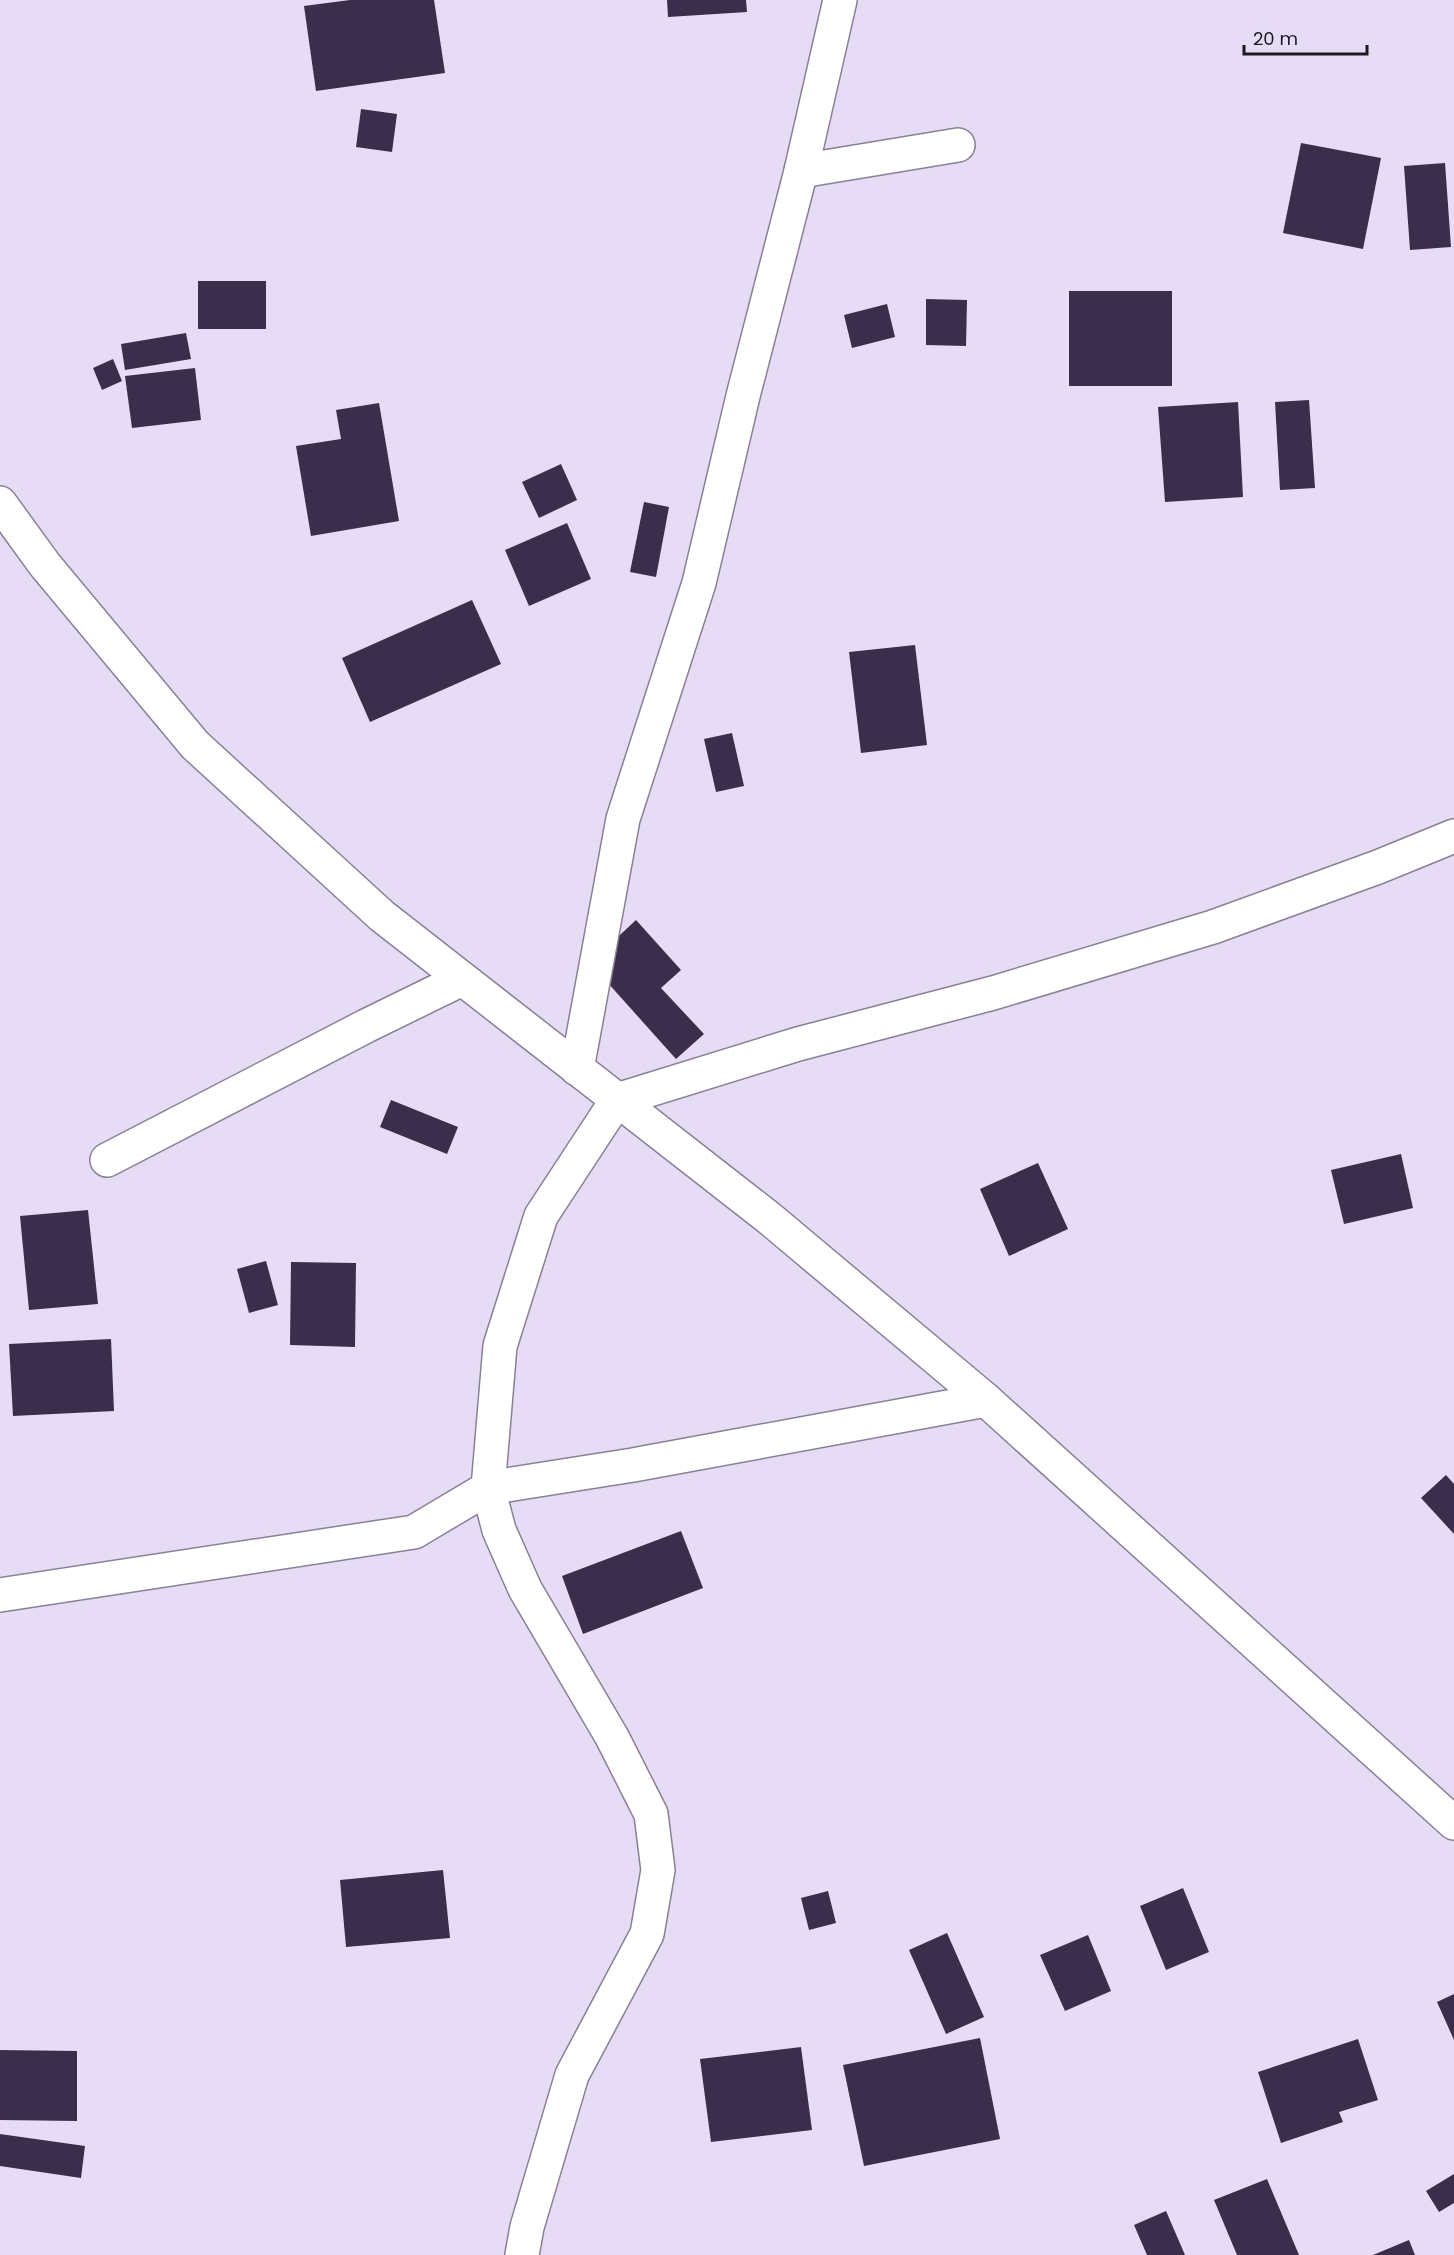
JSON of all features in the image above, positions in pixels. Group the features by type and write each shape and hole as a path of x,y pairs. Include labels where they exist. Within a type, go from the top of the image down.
{"street":[{"path":"577,1069 623,819 699,583 743,396 801,171 840,0"},
{"path":"801,171 958,145"},
{"path":"0,503 45,565 195,745 382,916 769,1218 986,1400 1454,1823"},
{"path":"522,2255 527,2228 572,2075 646,1934 658,1870 651,1814 612,1737 525,1589 499,1530 488,1488 501,1346 540,1216 617,1100 798,1044 993,993 1213,927 1378,867 1454,836"},
{"path":"107,1160 462,979"},
{"path":"0,1595 414,1532 488,1488 655,1461 986,1400"}],"building":[{"path":"350,0 434,0 445,73 316,91 304,6"},
{"path":"667,0 746,0 747,12 668,17"},
{"path":"361,109 397,114 392,152 356,147"},
{"path":"1301,143 1381,158 1363,249 1283,233"},
{"path":"1445,163 1451,247 1410,250 1404,166"},
{"path":"198,281 266,281 266,329 198,329"},
{"path":"1069,291 1172,291 1172,386 1069,386"},
{"path":"926,299 967,300 966,346 926,345"},
{"path":"887,304 895,337 852,348 844,315"},
{"path":"186,333 191,359 125,370 121,344"},
{"path":"113,359 122,381 102,390 93,368"},
{"path":"195,368 201,420 132,428 125,376"},
{"path":"1309,400 1315,488 1280,490 1275,402"},
{"path":"1238,402 1243,497 1165,502 1158,407"},
{"path":"379,403 399,521 311,536 296,446 341,439 336,410"},
{"path":"561,464 577,500 539,518 522,482"},
{"path":"644,502 669,507 656,577 630,572"},
{"path":"567,523 591,579 529,606 505,550"},
{"path":"472,600 501,664 370,722 342,658"},
{"path":"915,645 927,745 861,753 849,652"},
{"path":"732,733 744,786 716,792 704,739"},
{"path":"636,920 681,970 661,988 704,1034 676,1059 590,963"},
{"path":"391,1100 458,1127 447,1154 380,1127"},
{"path":"1401,1154 1413,1208 1344,1224 1331,1170"},
{"path":"1038,1163 1068,1229 1009,1256 980,1189"},
{"path":"88,1210 98,1304 29,1310 20,1216"},
{"path":"266,1261 278,1305 249,1313 237,1269"},
{"path":"291,1262 356,1263 355,1347 290,1345"},
{"path":"111,1339 114,1411 13,1416 9,1344"},
{"path":"1446,1475 1454,1484 1454,1534 1421,1498"},
{"path":"681,1531 703,1588 583,1634 562,1576"},
{"path":"443,1870 450,1938 346,1947 340,1880"},
{"path":"1183,1888 1209,1952 1166,1970 1140,1906"},
{"path":"828,1891 836,1923 809,1930 801,1898"},
{"path":"947,1933 984,2017 946,2034 909,1950"},
{"path":"1088,1935 1111,1991 1065,2011 1040,1955"},
{"path":"1454,1994 1454,2040 1437,2002"},
{"path":"980,2038 1000,2139 864,2166 843,2065"},
{"path":"1358,2039 1378,2100 1339,2112 1343,2122 1281,2143 1258,2072"},
{"path":"801,2047 812,2130 711,2142 700,2059"},
{"path":"0,2050 77,2051 77,2121 0,2120"},
{"path":"0,2134 85,2146 81,2178 0,2166"},
{"path":"1454,2174 1454,2203 1439,2212 1426,2191"},
{"path":"1267,2179 1299,2255 1237,2255 1214,2200"},
{"path":"1166,2211 1185,2255 1147,2255 1134,2225"},
{"path":"1409,2240 1415,2255 1373,2255"}]}
